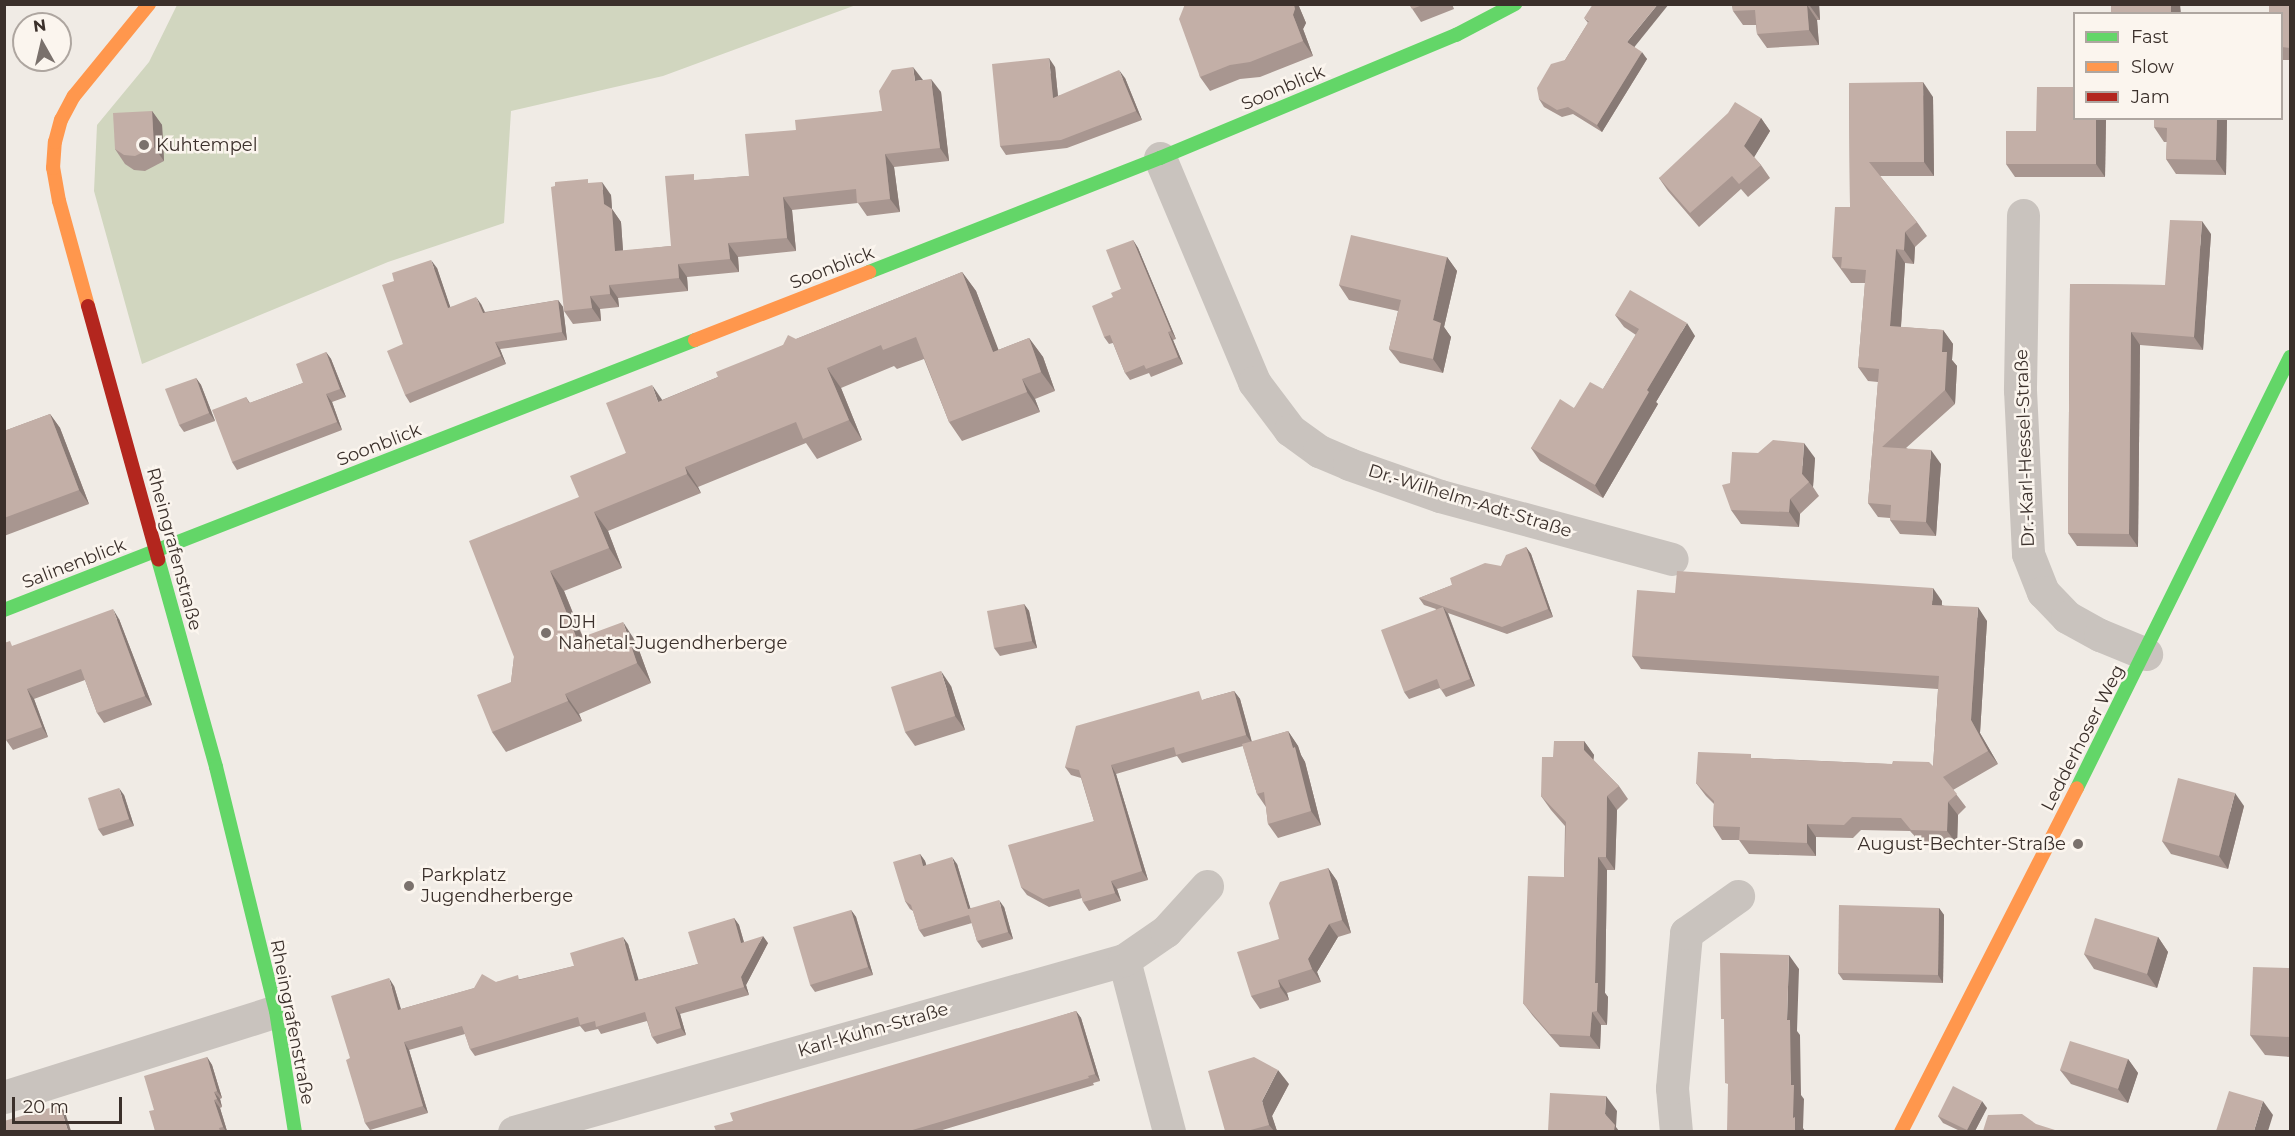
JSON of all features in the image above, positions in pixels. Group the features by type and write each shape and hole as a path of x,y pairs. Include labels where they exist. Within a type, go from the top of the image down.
{"street":[{"name":"Rheingrafenstraße","path":"148,4 88,77 60,120 54,142 53,168 59,201 216,767 276,1011 295,1131"},
{"name":"Soonblick","path":"156,552 1160,158 1456,35 1515,4"},
{"name":"Dr.-Wilhelm-Adt-Straße","path":"1160,158 1254,382 1290,430 1319,451 1440,496 1672,559"},
{"name":"Dr.-Karl-Hessel-Straße","path":"2023,215 2020,390 2028,554 2043,592 2067,617 2100,635 2146,654"},
{"name":"Ledderhoser Weg","path":"1901,1131 2146,654 2290,357"},
{"name":"Salinenblick","path":"4,610 156,552"},
{"name":"Karl-Kuhn-Straße","path":"514,1131 1124,960 1166,931 1208,886"},
{"path":"1676,1131 1672,1088 1686,933 1738,896"},
{"path":"1124,960 1169,1131"},
{"path":"4,1097 276,1011"}],"green space":[{"path":"177,5 856,5 663,76 511,111 504,223 388,262 142,364 94,191 97,125 149,62"}],"building":[{"path":"1185,4 1294,4 1293,15 1303,41 1250,62 1230,65 1200,77 1179,19"},
{"path":"1409,4 1425,4 1412,9"},
{"path":"1593,4 1658,4 1627,42 1642,52 1597,125 1568,107 1557,110 1539,99 1537,88 1551,64 1565,60 1589,21 1584,18"},
{"path":"1732,4 1810,4 1810,6 1807,5 1809,30 1757,34 1755,10 1733,11"},
{"path":"2111,4 2171,4 2171,12 2111,12"},
{"path":"2269,4 2290,4 2290,48 2283,47 2283,12 2269,12"},
{"path":"1049,58 1053,98 1119,70 1136,111 1061,140 1000,146 992,64"},
{"path":"913,67 915,81 931,79 940,148 885,154 890,199 857,203 856,189 783,197 787,238 728,243 730,259 678,264 679,278 609,285 610,294 590,296 592,308 564,311 551,187 555,186 555,182 588,179 588,183 602,182 604,204 612,209 615,251 671,246 665,176 694,174 694,180 749,176 745,134 796,130 795,120 882,111 879,91 892,70"},
{"path":"1923,82 1924,162 1869,162 1917,222 1905,232 1904,250 1896,249 1890,326 1943,330 1942,352 1947,352 1945,390 1882,447 1931,450 1926,522 1890,520 1891,505 1868,503 1879,369 1858,367 1866,270 1841,268 1842,257 1832,257 1835,207 1850,207 1849,83"},
{"path":"2037,87 2073,87 2073,120 2096,120 2096,164 2006,164 2006,131 2036,131"},
{"path":"1735,102 1761,118 1744,146 1761,165 1739,184 1732,176 1690,213 1659,178 1728,113"},
{"path":"152,111 154,147 135,156 124,155 115,149 113,113"},
{"path":"2154,120 2217,120 2216,160 2166,159 2167,128 2154,127"},
{"path":"2170,220 2202,221 2194,337 2131,332 2129,534 2068,533 2070,284 2165,285"},
{"path":"1351,235 1447,257 1433,320 1441,323 1433,359 1389,349 1401,300 1339,285"},
{"path":"1133,240 1171,331 1168,332 1178,357 1146,369 1144,365 1125,373 1110,335 1104,337 1092,306 1113,297 1111,293 1121,289 1106,250"},
{"path":"431,260 448,308 476,297 483,313 558,300 562,332 495,342 501,356 405,395 387,351 403,344 382,285 394,281 392,273"},
{"path":"962,272 993,352 1029,338 1041,372 1022,379 1027,392 949,422 916,337 883,350 881,345 827,368 849,420 803,439 796,422 685,467 687,474 594,512 609,548 550,571 577,639 623,622 637,663 565,694 568,701 492,732 477,695 511,682 514,657 469,541 579,497 570,476 626,453 606,403 652,385 658,402 718,377 716,372 783,345 788,335 796,339"},
{"path":"1630,290 1687,323 1595,485 1531,448 1560,399 1574,408 1590,382 1603,389 1639,329 1615,315"},
{"path":"326,352 340,389 326,394 337,422 232,462 212,410 246,397 249,403 303,383 296,364"},
{"path":"196,378 209,413 179,425 165,389"},
{"path":"50,414 79,490 4,518 4,431"},
{"path":"1773,440 1804,443 1802,474 1809,482 1790,499 1789,512 1731,510 1722,485 1730,483 1732,452 1758,453"},
{"path":"1526,547 1548,609 1502,627 1419,598 1452,585 1450,578 1485,563 1501,566 1506,555"},
{"path":"1677,571 1933,588 1932,605 1978,607 1971,720 1988,751 1943,777 1957,794 1948,802 1947,831 1911,830 1901,818 1852,817 1844,825 1807,824 1807,843 1739,840 1740,827 1713,826 1714,801 1696,783 1698,752 1751,754 1751,758 1892,764 1893,761 1929,762 1933,766 1939,676 1632,656 1637,590 1675,593"},
{"path":"1024,604 1032,641 994,648 987,611"},
{"path":"1443,607 1470,679 1441,690 1437,679 1404,692 1381,630"},
{"path":"113,609 145,696 97,713 81,669 27,689 42,727 6,740 4,735 4,643 10,641 12,646"},
{"path":"941,671 955,716 905,732 891,687"},
{"path":"1199,691 1202,700 1234,691 1246,735 1176,755 1174,747 1111,765 1142,871 1111,881 1115,893 1083,902 1079,889 1043,899 1021,887 1008,845 1094,821 1079,770 1065,767 1076,726"},
{"path":"1288,731 1293,748 1295,747 1311,811 1268,824 1264,792 1257,794 1242,744"},
{"path":"1554,741 1584,741 1584,750 1619,786 1607,796 1606,857 1598,857 1595,983 1598,983 1597,1011 1592,1012 1590,1036 1550,1034 1523,1003 1528,876 1564,877 1566,822 1541,796 1542,757 1553,757"},
{"path":"2178,778 2235,793 2219,856 2162,841"},
{"path":"119,788 129,819 98,829 88,798"},
{"path":"920,854 923,866 952,857 968,909 999,900 1008,932 977,941 969,915 919,930 911,905 905,901 893,862"},
{"path":"1328,868 1342,920 1329,924 1308,959 1312,969 1278,980 1280,987 1251,996 1237,952 1279,939 1269,903 1280,882"},
{"path":"1839,905 1939,908 1938,975 1838,973"},
{"path":"851,910 868,967 810,985 793,927"},
{"path":"734,918 741,943 763,936 741,977 744,987 675,1007 681,1028 652,1037 645,1012 596,1027 595,1021 580,1025 578,1017 470,1049 462,1026 404,1042 423,1106 365,1123 346,1060 350,1058 331,996 389,978 398,1010 474,988 482,974 496,982 518,975 519,980 574,966 570,953 623,937 635,981 698,964 688,932"},
{"path":"2095,918 2158,937 2147,974 2084,954"},
{"path":"1720,953 1789,955 1787,1020 1790,1020 1791,1085 1794,1085 1795,1131 1727,1131 1728,1084 1725,1083 1724,1019 1721,1019"},
{"path":"2253,967 2290,968 2290,1037 2250,1035"},
{"path":"1076,1011 1095,1074 1088,1076 1089,1078 909,1131 716,1131 714,1126 733,1121 730,1113"},
{"path":"2070,1041 2128,1059 2118,1089 2060,1070"},
{"path":"207,1057 217,1091 214,1092 217,1099 214,1100 223,1127 219,1128 220,1131 155,1131 149,1111 154,1110 144,1076"},
{"path":"1254,1057 1278,1070 1262,1101 1269,1125 1247,1131 1225,1131 1208,1071"},
{"path":"1953,1086 1982,1101 1967,1130 1938,1116"},
{"path":"2229,1091 2263,1101 2254,1131 2216,1131"},
{"path":"1550,1093 1606,1096 1605,1114 1615,1125 1614,1131 1548,1131"},
{"path":"60,1105 68,1131 4,1131 4,1121"},
{"path":"2022,1114 2036,1124 2055,1130 1983,1131 1988,1115"}],"traffic: fast":[{"path":"869,272 1160,158 1456,35 1515,4"},
{"path":"4,610 695,340"},
{"path":"2077,788 2290,357"},
{"path":"158,559 216,767 276,1011 295,1132"}],"traffic: slow":[{"path":"88,306 59,201 53,168 55,142 61,120 74,96 149,4"},
{"path":"695,340 869,272"},
{"path":"1901,1132 2077,788"}],"traffic: jam":[{"path":"88,306 158,559"}],"place":[{"name":"Kuhtempel","path":"144,145"},
{"name":"DJH Nahetal-Jugendherberge","path":"546,633"},
{"name":"August-Bechter-Straße","path":"2078,844"},
{"name":"Parkplatz Jugendherberge","path":"409,886"}]}
